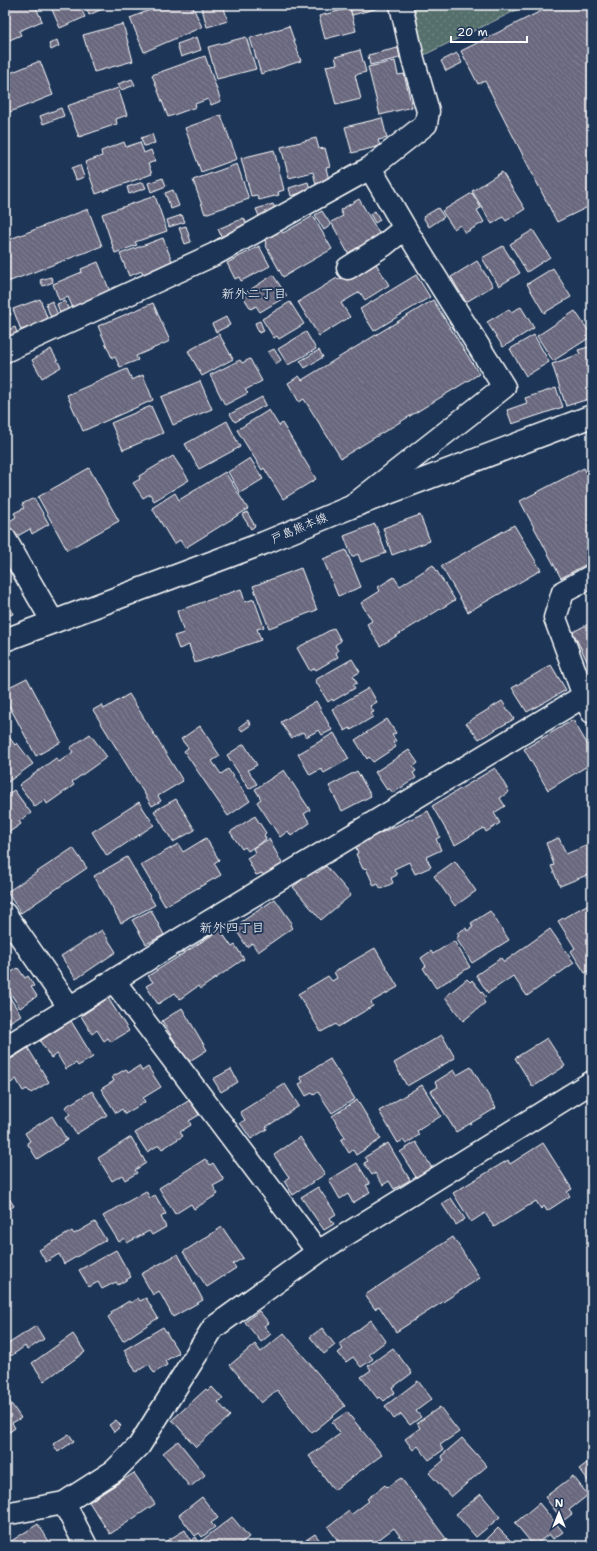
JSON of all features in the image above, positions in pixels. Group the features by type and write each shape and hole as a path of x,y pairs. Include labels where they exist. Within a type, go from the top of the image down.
{"street":[{"path":"5,351 215,254 370,168 426,124 428,111 413,59 401,5"},
{"path":"350,507 504,387 404,228 370,168"},
{"path":"348,268 384,245 404,228"},
{"name":"戸島熊本線","path":"5,640 264,543 350,507 592,416"},
{"path":"5,539 53,622"},
{"path":"5,1048 114,981 588,704 555,618 563,592 592,576"},
{"path":"5,914 70,1008"},
{"path":"114,981 318,1252"},
{"path":"5,1514 64,1503 114,1471 139,1446 213,1328 318,1252 592,1082"},
{"path":"64,1503 86,1546"}],"green space":[{"path":"414,5 527,5 424,55"}],"building":[{"path":"5,5 35,5 42,21 19,31 21,35 5,42"},
{"path":"50,5 79,5 85,17 60,28"},
{"path":"85,5 111,5 89,15"},
{"path":"162,5 192,5 202,27 144,52 130,18"},
{"path":"201,5 236,5 224,8 228,21 207,27"},
{"path":"349,5 386,5 386,6 352,15"},
{"path":"490,5 501,5 492,9"},
{"path":"553,5 592,5 592,205 557,222 485,81 478,84 461,51"},
{"path":"350,8 356,31 325,39 319,16"},
{"path":"123,24 133,61 94,72 83,35"},
{"path":"289,26 301,61 261,74 250,38"},
{"path":"197,37 201,50 181,57 177,44"},
{"path":"246,37 256,69 217,79 208,47"},
{"path":"57,40 59,46 51,50 49,44"},
{"path":"398,48 400,58 370,65 368,55"},
{"path":"360,50 366,72 355,75 361,99 336,105 326,66 337,64 335,57"},
{"path":"457,53 462,63 446,71 441,61"},
{"path":"205,56 221,101 211,105 208,99 195,104 196,107 168,117 152,75"},
{"path":"40,61 53,95 5,114 5,75"},
{"path":"395,61 398,75 404,74 412,107 380,115 368,67"},
{"path":"132,79 135,85 121,90 118,84"},
{"path":"118,88 127,115 116,119 117,124 79,137 67,106"},
{"path":"61,108 64,116 43,124 40,116"},
{"path":"221,115 237,159 201,172 185,128"},
{"path":"382,118 387,138 378,140 380,146 352,153 345,127"},
{"path":"152,134 155,143 144,146 141,138"},
{"path":"316,138 319,149 325,148 330,167 326,168 329,180 316,184 313,172 289,178 281,147"},
{"path":"124,142 126,147 140,142 144,153 151,150 155,161 148,164 152,174 96,194 85,162 102,156 101,151"},
{"path":"274,150 284,190 278,192 279,195 259,200 257,195 251,196 241,158"},
{"path":"237,164 249,199 205,214 193,180"},
{"path":"80,165 84,177 76,180 72,168"},
{"path":"502,172 525,209 506,221 503,217 492,224 472,191"},
{"path":"163,178 166,186 151,192 148,183"},
{"path":"143,182 146,188 129,194 127,187"},
{"path":"308,182 310,190 291,196 289,188"},
{"path":"173,190 179,206 171,209 165,193"},
{"path":"472,193 481,208 477,210 484,222 465,233 460,225 454,229 442,211"},
{"path":"155,196 167,231 135,242 137,245 115,253 102,214"},
{"path":"359,199 380,235 348,253 331,222 343,216 340,210"},
{"path":"273,204 276,210 259,216 256,209"},
{"path":"438,208 444,217 429,227 423,217"},
{"path":"88,209 102,246 5,283 5,241"},
{"path":"322,211 331,225 324,230 315,215"},
{"path":"375,211 380,220 375,223 370,214"},
{"path":"182,215 185,222 169,227 167,220"},
{"path":"313,216 332,249 283,277 265,244 264,238 280,229 283,233"},
{"path":"244,218 248,227 222,238 218,229"},
{"path":"186,226 191,242 185,244 179,228"},
{"path":"533,230 550,257 527,272 510,244"},
{"path":"163,238 174,266 145,277 142,271 129,276 120,254"},
{"path":"259,246 270,266 241,281 239,277 235,279 227,263"},
{"path":"503,246 520,273 499,286 482,258"},
{"path":"373,259 389,285 365,300 360,292 341,303 350,317 319,336 298,302 337,278 338,280"},
{"path":"477,261 493,286 466,302 451,277"},
{"path":"98,262 111,294 73,308 68,297 59,300 53,284 82,272 81,269"},
{"path":"553,268 571,297 544,313 527,284"},
{"path":"273,275 287,296 260,312 256,306 251,309 242,295"},
{"path":"416,275 430,297 374,331 360,309"},
{"path":"51,277 53,282 43,286 40,280"},
{"path":"5,299 11,315 5,317"},
{"path":"40,299 48,320 21,330 13,309"},
{"path":"433,300 479,374 341,458 304,399 299,402 288,383 299,376 302,380"},
{"path":"52,301 58,315 51,318 46,304"},
{"path":"65,301 70,313 61,316 57,304"},
{"path":"290,302 304,324 279,339 277,336 274,338 262,319"},
{"path":"153,303 170,341 136,356 138,360 120,367 115,357 112,358 98,326"},
{"path":"521,307 534,328 503,347 487,322 509,309 511,312"},
{"path":"575,311 592,336 553,361 537,336"},
{"path":"5,317 8,323 5,325"},
{"path":"226,317 230,325 216,332 212,324"},
{"path":"260,321 264,331 259,333 255,323"},
{"path":"15,327 21,344 14,346 8,330"},
{"path":"306,332 316,349 288,365 278,349"},
{"path":"219,334 233,359 202,376 188,351"},
{"path":"534,335 549,362 526,376 510,349"},
{"path":"592,346 592,398 566,406 552,364 580,354 578,350"},
{"path":"51,349 61,367 42,378 32,360"},
{"path":"274,349 281,360 276,364 268,352"},
{"path":"319,350 323,357 305,368 300,361"},
{"path":"250,359 262,381 245,390 248,393 225,405 210,375 240,360 242,363"},
{"path":"127,369 132,380 143,375 153,400 83,431 67,395"},
{"path":"200,381 212,409 173,425 161,397"},
{"path":"556,388 563,407 512,424 507,410 527,403 525,398"},
{"path":"262,397 266,405 235,422 230,414"},
{"path":"151,406 163,433 123,450 111,423"},
{"path":"269,410 279,426 282,423 316,479 283,499 264,468 262,470 237,430"},
{"path":"227,421 240,447 199,469 185,444"},
{"path":"173,456 189,480 154,501 150,494 143,498 133,483 140,479 139,476"},
{"path":"250,458 263,479 240,493 228,472"},
{"path":"89,468 119,521 67,550 38,497"},
{"path":"584,468 592,483 592,561 561,578 520,501"},
{"path":"225,472 248,509 185,548 180,540 174,544 152,508 175,493 179,500"},
{"path":"34,498 49,524 32,534 30,529 12,539 5,524 16,517 14,513 24,508 22,504"},
{"path":"247,512 255,526 251,529 242,515"},
{"path":"420,515 430,541 392,555 383,528"},
{"path":"375,524 386,553 361,562 358,554 352,557 344,536"},
{"path":"514,525 541,570 468,612 441,566"},
{"path":"346,550 361,587 338,596 323,559"},
{"path":"433,565 455,600 380,646 367,624 372,621 361,603 380,591 378,587 394,577 400,586"},
{"path":"301,568 317,610 269,628 253,586"},
{"path":"241,589 245,602 254,599 264,627 257,629 261,640 195,663 189,645 179,649 174,636 184,633 177,611"},
{"path":"5,593 13,614 5,617"},
{"path":"592,622 592,659 587,661 573,632"},
{"path":"334,628 341,641 335,645 338,651 336,653 338,657 316,670 315,668 310,671 297,648"},
{"path":"352,659 360,672 353,676 357,683 353,685 355,688 333,701 332,699 328,702 315,680"},
{"path":"551,665 566,690 527,712 512,688"},
{"path":"27,678 61,742 36,756 5,698 5,689"},
{"path":"369,688 377,702 370,706 374,712 371,713 373,717 351,730 350,728 345,731 332,709"},
{"path":"129,694 183,781 158,796 161,801 152,806 93,710 102,705 104,709"},
{"path":"316,701 332,730 322,735 319,730 306,737 303,732 291,738 281,722"},
{"path":"502,701 514,719 479,739 466,723"},
{"path":"5,708 10,716 5,719"},
{"path":"387,719 396,733 392,735 396,741 393,742 396,747 373,762 369,757 367,759 355,740"},
{"path":"248,720 251,725 242,731 239,727"},
{"path":"573,720 592,752 592,763 548,790 524,749"},
{"path":"200,726 220,756 212,761 221,774 228,769 250,801 228,816 184,751 188,748 181,739"},
{"path":"334,733 349,759 324,773 321,769 310,775 298,754"},
{"path":"90,734 107,757 72,782 74,785 47,804 45,800 35,807 19,785 56,758 59,762 73,752 70,748"},
{"path":"9,737 15,745 17,743 33,764 5,784 5,740"},
{"path":"244,744 257,765 248,770 257,784 249,789 227,755"},
{"path":"409,750 418,763 413,767 416,771 413,773 416,778 393,793 389,788 387,790 375,772"},
{"path":"495,768 509,792 500,798 505,806 494,813 500,823 486,832 484,828 455,845 432,806"},
{"path":"284,770 310,810 304,814 310,823 291,836 288,831 280,837 257,802 261,799 255,789"},
{"path":"357,771 371,796 342,811 329,786"},
{"path":"14,790 31,813 19,821 21,824 5,835 5,796"},
{"path":"176,799 195,830 173,842 154,811"},
{"path":"139,802 154,825 107,856 92,832"},
{"path":"428,811 440,837 436,839 441,850 426,857 431,867 415,874 409,862 394,869 397,875 391,878 393,883 381,889 378,884 374,886 366,868 363,869 356,854 358,853 355,845"},
{"path":"255,816 266,833 264,835 266,839 248,851 245,847 242,849 230,832"},
{"path":"592,829 592,840 587,832"},
{"path":"206,838 219,860 214,863 221,875 165,906 141,865 178,844 183,852"},
{"path":"559,838 566,854 588,845 592,854 592,873 560,886 551,866 554,865 546,843"},
{"path":"269,839 283,865 264,876 262,873 256,875 247,858 255,853 253,848"},
{"path":"73,848 87,868 21,913 7,892"},
{"path":"127,857 155,905 121,923 94,876"},
{"path":"455,861 476,891 455,906 434,876"},
{"path":"326,866 351,895 321,920 293,887 314,870 317,873"},
{"path":"275,899 292,923 290,925 292,928 258,952 252,943 247,947 234,927"},
{"path":"592,902 592,969 585,973 571,951 575,948 558,921"},
{"path":"151,910 164,935 146,944 132,920"},
{"path":"490,911 509,940 472,963 456,938 459,936 457,933 466,928 467,931 473,927 471,923"},
{"path":"550,929 574,963 527,996 513,976 488,993 476,975 501,958 504,962"},
{"path":"102,930 116,952 76,979 61,956"},
{"path":"220,930 232,947 235,945 244,959 200,989 198,986 180,999 175,993 158,1004 146,986 153,982 148,976"},
{"path":"454,941 470,967 436,988 423,968 426,966 421,958 431,951 433,954"},
{"path":"375,948 398,987 371,1002 373,1006 338,1027 336,1024 321,1032 298,994 328,976 332,981 337,978 334,972"},
{"path":"18,968 25,978 28,976 34,986 31,987 37,996 20,1008 5,985 5,976"},
{"path":"467,979 470,982 472,980 486,997 483,1000 485,1003 463,1021 445,997"},
{"path":"5,990 21,1015 5,1025"},
{"path":"108,998 129,1031 111,1042 108,1038 104,1041 97,1030 92,1034 81,1016"},
{"path":"182,1008 207,1050 188,1062 162,1021"},
{"path":"71,1021 93,1057 78,1066 76,1063 66,1069 57,1054 51,1058 40,1041"},
{"path":"442,1035 455,1058 407,1086 394,1063"},
{"path":"547,1038 565,1066 533,1087 515,1058"},
{"path":"28,1048 49,1082 31,1093 27,1089 23,1091 16,1079 11,1083 5,1074 5,1063"},
{"path":"330,1059 355,1099 332,1113 318,1092 314,1095 312,1093 306,1096 299,1084 303,1082 300,1077"},
{"path":"139,1066 142,1071 148,1067 161,1087 143,1098 145,1102 125,1114 122,1109 116,1113 101,1089 114,1081 112,1077 126,1069 128,1073"},
{"path":"471,1067 496,1108 456,1132 431,1091 438,1087 435,1082 454,1070 457,1075"},
{"path":"231,1069 238,1082 221,1092 213,1079"},
{"path":"285,1084 299,1106 266,1127 267,1129 251,1139 240,1123 245,1120 240,1112"},
{"path":"422,1085 441,1116 417,1131 419,1135 406,1144 403,1140 398,1143 379,1111"},
{"path":"92,1091 107,1115 76,1134 66,1117 70,1114 65,1107"},
{"path":"190,1100 199,1115 189,1121 191,1125 180,1132 183,1136 162,1149 159,1145 147,1152 135,1133"},
{"path":"357,1100 381,1139 356,1155 353,1150 349,1153 341,1140 345,1137 332,1116"},
{"path":"52,1116 67,1140 37,1159 27,1143 30,1141 25,1133"},
{"path":"131,1137 146,1163 135,1170 137,1173 125,1180 122,1175 112,1181 98,1158"},
{"path":"300,1137 325,1174 293,1195 284,1181 289,1177 274,1155"},
{"path":"416,1142 432,1168 416,1177 400,1152"},
{"path":"388,1143 410,1180 394,1189 389,1181 383,1185 375,1173 372,1175 364,1163 368,1161 365,1157"},
{"path":"543,1143 572,1189 567,1192 570,1196 547,1211 544,1206 541,1209 536,1201 494,1227 485,1213 471,1222 453,1193 508,1160 510,1164"},
{"path":"205,1159 210,1165 213,1163 224,1180 213,1186 218,1194 194,1209 191,1204 175,1214 159,1188"},
{"path":"357,1163 370,1184 366,1185 370,1192 353,1203 348,1194 340,1199 329,1180"},
{"path":"318,1187 336,1214 330,1218 334,1224 324,1230 301,1197"},
{"path":"146,1191 150,1198 155,1195 166,1214 161,1217 166,1227 152,1235 149,1231 127,1243 124,1238 119,1242 103,1216"},
{"path":"5,1192 14,1206 5,1212"},
{"path":"451,1198 465,1219 456,1225 442,1204"},
{"path":"95,1222 106,1240 64,1264 59,1254 46,1262 39,1250 72,1231 74,1234"},
{"path":"222,1227 243,1258 233,1264 236,1268 207,1287 183,1252"},
{"path":"453,1237 480,1278 396,1332 379,1306 375,1309 365,1295"},
{"path":"116,1250 131,1277 118,1285 116,1282 102,1289 98,1282 89,1287 79,1270"},
{"path":"178,1254 203,1300 173,1317 159,1291 153,1295 141,1274"},
{"path":"138,1298 140,1301 146,1298 158,1318 123,1341 108,1317 112,1314 111,1312 129,1301 130,1303"},
{"path":"259,1311 269,1323 264,1326 271,1334 261,1342 245,1322"},
{"path":"371,1320 386,1341 369,1354 373,1359 361,1367 353,1357 346,1362 338,1353 343,1349 339,1344"},
{"path":"36,1326 44,1339 27,1350 25,1346 11,1356 5,1346"},
{"path":"163,1327 179,1353 165,1361 167,1365 154,1373 149,1364 136,1372 124,1350"},
{"path":"322,1328 335,1345 324,1354 310,1337"},
{"path":"284,1333 345,1406 312,1433 277,1390 261,1403 230,1365 255,1344 261,1352"},
{"path":"73,1334 85,1352 44,1381 32,1363"},
{"path":"393,1348 412,1373 392,1388 395,1392 384,1401 380,1397 378,1399 361,1377 371,1370 368,1366"},
{"path":"5,1351 11,1360 5,1363"},
{"path":"418,1381 432,1399 416,1411 421,1417 410,1425 401,1414 394,1419 385,1406"},
{"path":"212,1387 223,1399 218,1402 230,1416 196,1447 172,1420 206,1389 208,1391"},
{"path":"5,1395 21,1418 12,1423 15,1428 5,1435"},
{"path":"440,1407 459,1432 440,1445 443,1450 429,1460 418,1446 413,1450 405,1439 420,1428 417,1423"},
{"path":"347,1412 382,1455 334,1490 309,1456 340,1434 332,1422"},
{"path":"116,1420 121,1426 114,1432 109,1425"},
{"path":"69,1434 74,1441 58,1452 53,1444"},
{"path":"462,1438 487,1466 451,1497 429,1473 444,1460 441,1456"},
{"path":"178,1441 205,1475 190,1487 163,1453"},
{"path":"592,1459 592,1486 579,1469"},
{"path":"134,1473 155,1504 110,1534 89,1502"},
{"path":"573,1476 588,1495 569,1510 572,1514 563,1521 545,1497"},
{"path":"401,1478 447,1540 438,1546 407,1546 394,1528 374,1543 376,1546 342,1546 328,1527 349,1511 352,1514 369,1501 367,1499 385,1485 387,1487"},
{"path":"481,1494 500,1517 476,1537 456,1514"},
{"path":"202,1497 218,1518 211,1523 215,1527 202,1537 199,1533 195,1536 179,1515"},
{"path":"539,1503 563,1532 553,1539 549,1534 534,1546 515,1523"},
{"path":"232,1517 249,1537 237,1546 204,1546 201,1541"},
{"path":"38,1524 52,1546 5,1546 5,1545"},
{"path":"498,1528 516,1546 480,1546"},
{"path":"185,1530 191,1541 196,1537 201,1546 158,1546"},
{"path":"315,1534 324,1546 297,1546"}],"district":[{"name":"新外二丁目","path":"254,293"},
{"name":"新外四丁目","path":"232,927"}]}
